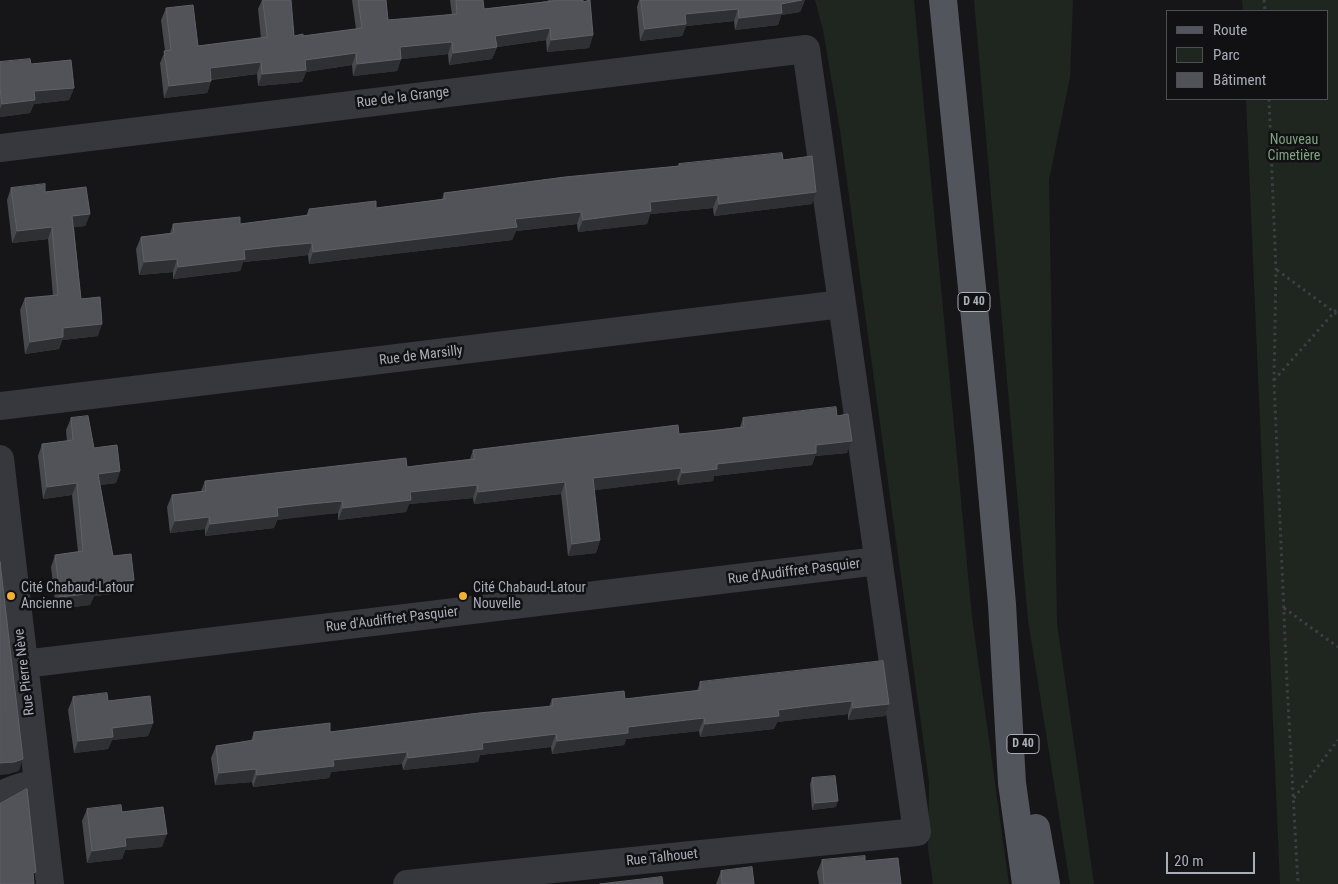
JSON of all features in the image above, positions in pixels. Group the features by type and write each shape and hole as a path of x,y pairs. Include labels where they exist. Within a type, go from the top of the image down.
{"main road":[{"name":"D 40","path":"944,0 1002,604 1012,783 1026,884"},
{"name":"D 40","path":"1002,604 1046,884"}],"street":[{"name":"Rue de la Grange","path":"0,148 806,49 842,304"},
{"name":"Rue de Marsilly","path":"0,406 842,304"},
{"path":"842,304 878,561"},
{"name":"Rue Pierre Nève","path":"0,459 50,884"},
{"name":"Rue d'Audiffret Pasquier","path":"24,664 878,561"},
{"name":"Rue Talhouet","path":"407,884 917,832 878,561"},
{"path":"0,796 25,785 38,784"}],"path":[{"path":"1268,100 1276,270 1274,380 1298,884"},
{"path":"1276,270 1337,313"},
{"path":"1274,380 1337,313 1338,308"},
{"path":"1284,607 1338,647"},
{"path":"1294,799 1338,740"}],"green space":[{"path":"815,0 914,0 972,617 1009,884 933,884 928,849 929,782 840,130 823,30"},
{"path":"974,0 1073,0 1070,77 1049,180 1057,623 1094,884 1070,884 1028,620"},
{"name":"Nouveau Cimetière","path":"1242,0 1338,0 1338,884 1280,884 1246,100 1328,100 1328,10 1243,10"}],"building":[{"path":"263,0 291,0 294,36 303,34 303,36 362,28 358,0 386,0 388,20 457,14 456,0 483,0 484,9 554,0 583,0 583,2 590,0 593,35 551,40 550,28 495,36 497,47 453,53 452,42 400,47 401,59 357,64 356,53 305,60 306,70 262,74 261,62 210,68 211,81 169,86 164,51 171,50 166,8 193,5 198,46 267,37"},
{"path":"641,0 802,0 781,4 782,13 739,18 738,9 685,14 686,24 645,29"},
{"path":"30,59 31,64 71,60 74,88 34,91 35,100 2,104 0,62"},
{"path":"782,153 783,160 812,156 816,192 719,204 718,195 650,202 651,211 583,220 581,212 515,219 517,227 313,252 312,243 244,250 245,259 178,267 177,259 144,262 141,237 174,233 173,224 240,217 240,224 309,215 309,209 376,201 376,208 445,199 444,193 565,177 679,166 679,164"},
{"path":"45,184 45,192 86,187 90,214 72,216 81,299 100,297 102,324 63,328 63,337 30,342 25,298 58,295 52,227 17,231 11,188"},
{"path":"836,407 837,416 848,414 852,441 816,445 816,453 717,464 717,469 682,473 681,468 593,478 600,540 572,544 565,482 478,492 477,485 410,492 411,500 343,508 342,501 309,504 277,508 278,516 210,524 209,517 175,521 172,495 206,491 205,481 406,458 407,467 475,459 473,450 678,425 679,434 711,431 744,427 743,418"},
{"path":"88,416 94,448 117,445 120,471 98,474 113,556 131,554 134,580 93,584 95,593 60,597 55,555 83,551 77,483 47,487 42,444 73,440 71,418"},
{"path":"0,562 23,759 0,763"},
{"path":"883,661 889,704 853,708 852,701 778,710 779,716 705,724 704,718 628,727 628,733 557,741 556,734 482,743 483,749 408,758 407,752 333,760 334,766 257,775 256,769 219,773 216,746 254,740 254,732 330,723 330,732 479,713 553,706 552,699 624,691 625,699 701,690 700,682"},
{"path":"107,693 108,701 150,696 153,723 112,728 113,737 78,741 73,697"},
{"path":"835,776 838,801 815,803 812,778"},
{"path":"27,789 36,872 33,873 34,884 0,884 0,804"},
{"path":"121,805 122,812 163,807 167,834 125,838 126,846 92,851 87,809"},
{"path":"865,856 865,861 898,858 901,884 824,884 822,860"},
{"path":"752,867 754,884 722,884 721,871"},
{"path":"662,877 663,884 600,884"}],"place":[{"name":"Cité Chabaud-Latour Ancienne","path":"11,596"},
{"name":"Cité Chabaud-Latour Nouvelle","path":"463,596"}]}
